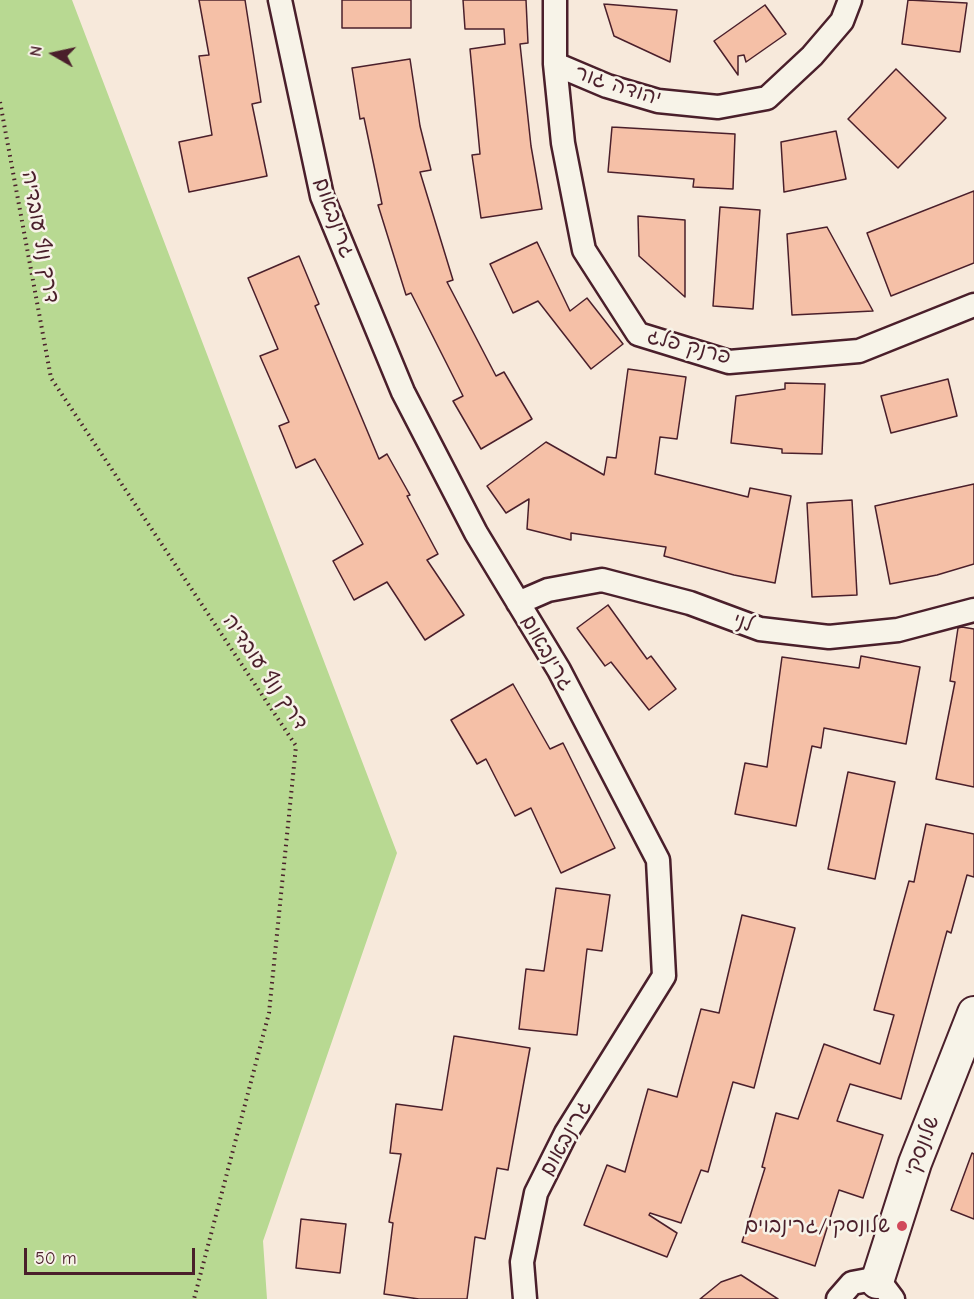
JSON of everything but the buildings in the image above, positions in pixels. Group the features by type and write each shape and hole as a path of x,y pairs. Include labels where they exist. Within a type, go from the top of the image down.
{"street":[{"name":"גרינבאום","path":"280,0 322,196 403,392 476,533 559,670 657,860 664,976 566,1133 536,1193 522,1262 525,1299"},
{"name":"פרנק פלג","path":"555,0 555,64 564,143 584,250 638,334 729,362 859,351 974,305"},
{"name":"יהודה גור","path":"555,64 607,86 658,101 718,107 767,98 812,56 842,21 850,0"},
{"name":"לני","path":"518,603 548,590 602,580 690,603 760,629 829,637 898,630 974,610"},
{"name":"שלונסקי","path":"885,1291 915,1163 974,1013"},
{"path":"838,1299 845,1288 860,1281 885,1291"}],"path":[{"name":"דרך נוף עובדיה","path":"0,102 51,378 296,746 269,1013 194,1299"}],"green space":[{"path":"0,0 72,0 397,853 263,1241 267,1299 0,1299"}],"place":[{"name":"שלונסקי/גרינבוים","path":"902,1226"}]}
